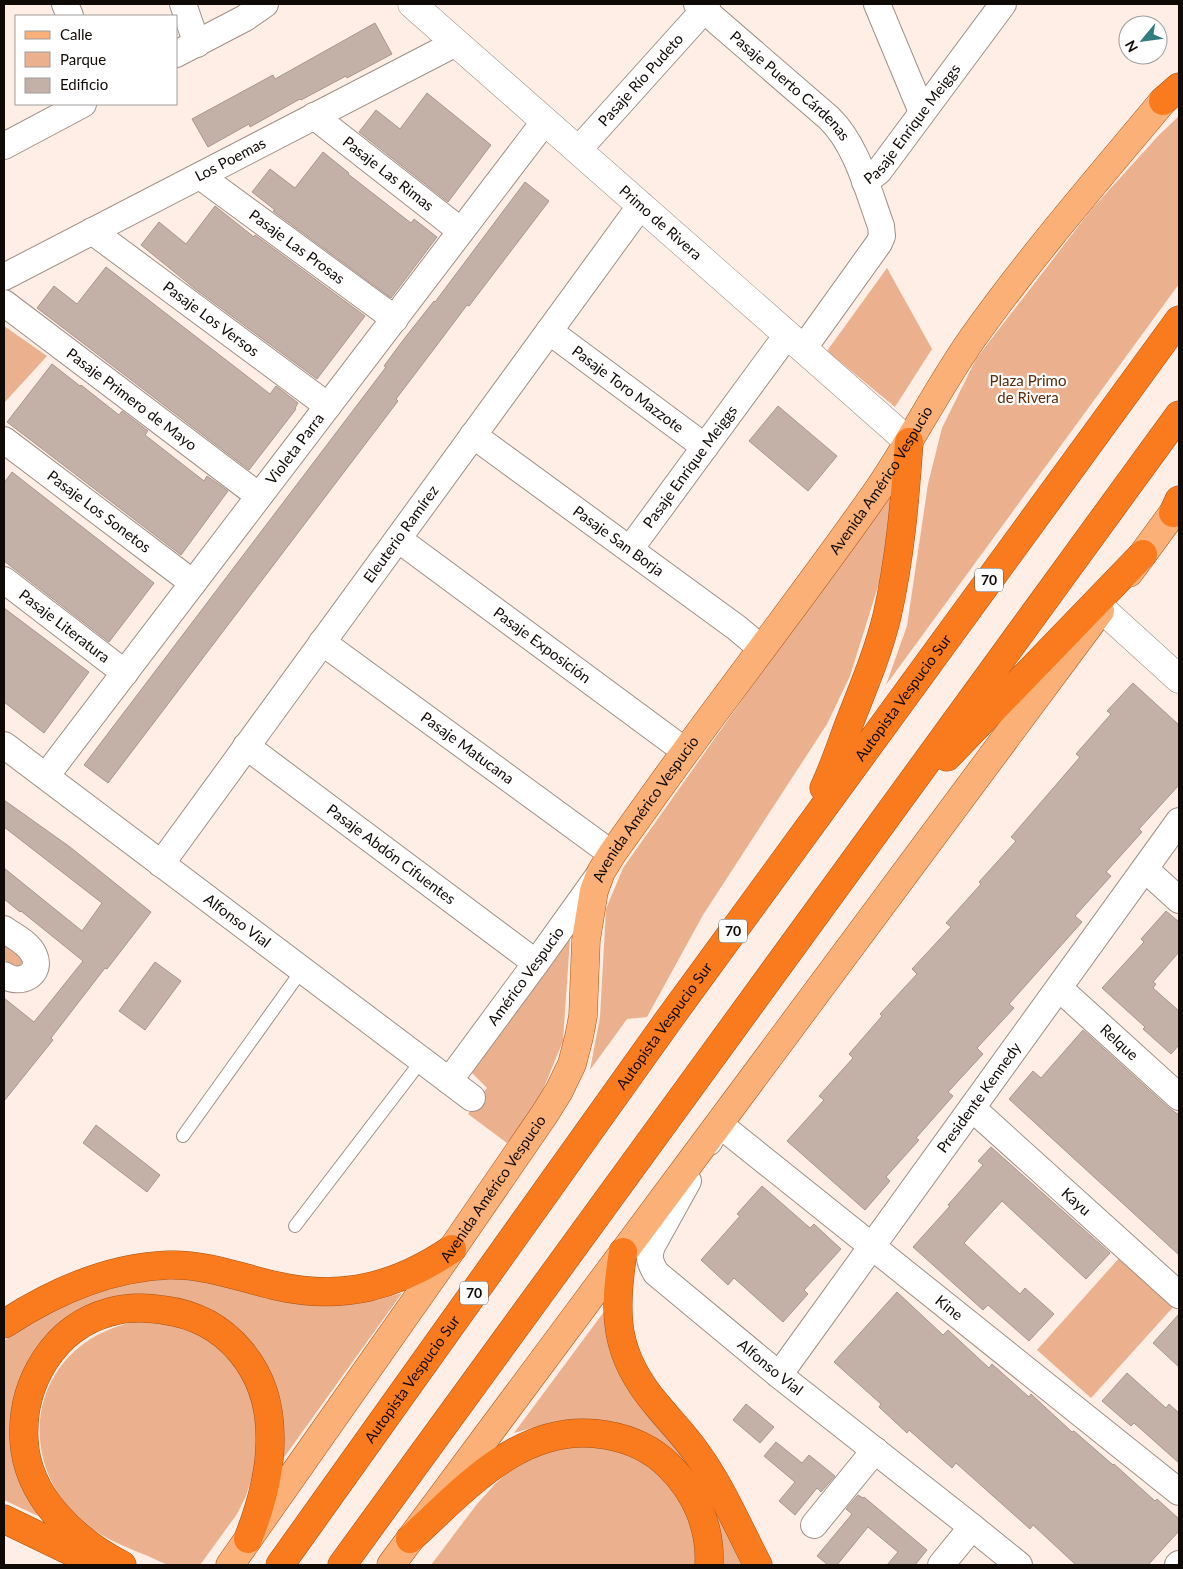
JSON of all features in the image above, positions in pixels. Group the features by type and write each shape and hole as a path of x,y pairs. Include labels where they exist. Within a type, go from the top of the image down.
{"highway":[{"name":"Autopista Vespucio Sur","path":"280,1565 655,1038 1179,320"},
{"path":"342,1565 1179,415"},
{"path":"799,840 833,770 880,644 892,589 902,524 909,442"},
{"path":"874,834 1143,554"},
{"path":"4,1324 40,1302 72,1287 105,1276 140,1268 169,1265 198,1267 293,1290 338,1292 368,1288 394,1280 422,1268 452,1249"},
{"path":"624,1252 618,1286 618,1310 621,1338 628,1361 647,1393 686,1439 708,1469 758,1565"},
{"path":"122,1565 84,1541 54,1513 32,1476 27,1463 24,1436 24,1420 30,1390 48,1356 65,1337 80,1326 97,1316 119,1310 145,1308 167,1310 202,1320 233,1342 240,1349 255,1372 268,1408 270,1436 268,1464 262,1497 248,1539"},
{"path":"410,1539 477,1478 516,1450 554,1435 574,1432 594,1433 620,1438 643,1446 675,1472 692,1495 702,1518 709,1544 709,1565"},
{"path":"4,1519 68,1550 107,1565"}],"main road":[{"name":"Avenida Américo Vespucio","path":"230,1565 452,1249 559,1091 572,1064 579,1037 586,940 594,891 607,863 685,751 762,649 875,493 909,442 971,341 998,304 1077,203 1171,94"},
{"path":"391,1565 1143,554 1176,506"}],"street":[{"path":"183,4 187,49 245,18 265,4"},
{"name":"Primo de Rivera","path":"412,4 909,442"},
{"path":"878,4 922,112"},
{"name":"Pasaje Enrique Meiggs","path":"630,549 705,447 879,244 882,236 881,226 865,182 879,171 1003,4"},
{"name":"Pasaje Río Pudeto","path":"578,150 703,6"},
{"name":"Pasaje Puerto Cárdenas","path":"703,6 835,124 851,146 865,182"},
{"name":"Los Poemas","path":"4,277 456,43"},
{"path":"4,146 81,105"},
{"name":"Pasaje Las Rimas","path":"314,116 461,231"},
{"name":"Violeta Parra","path":"46,776 545,121"},
{"name":"Pasaje Las Prosas","path":"200,176 394,319"},
{"name":"Eleuterio Ramírez","path":"161,864 641,206"},
{"name":"Pasaje Los Versos","path":"92,231 328,406"},
{"name":"Pasaje Primero de Mayo","path":"4,303 259,496"},
{"name":"Pasaje Toro Mazzote","path":"549,331 705,447"},
{"name":"Pasaje San Borja","path":"473,435 737,628 762,649"},
{"name":"Pasaje Los Sonetos","path":"4,440 193,584"},
{"name":"Pasaje Exposición","path":"398,539 685,751"},
{"name":"Pasaje Literatura","path":"4,580 125,673"},
{"path":"1102,609 1179,678"},
{"name":"Pasaje Matucana","path":"322,642 607,863"},
{"name":"Alfonso Vial","path":"4,745 472,1098"},
{"name":"Pasaje Abdón Cifuentes","path":"246,746 536,963"},
{"name":"Presidente Kennedy","path":"780,1375 1179,821"},
{"name":"Américo Vespucio","path":"450,1080 607,863"},
{"path":"1145,869 1179,900"},
{"path":"4,929 30,948 36,960 36,967 28,978 22,980 15,980 4,975"},
{"name":"Relque","path":"1059,988 1179,1097"},
{"name":"Kayu","path":"972,1108 1179,1295"},
{"name":"Kine","path":"719,1124 1179,1492"},
{"name":"Alfonso Vial","path":"719,1124 652,1246 650,1253 651,1266 780,1375 1019,1565"},
{"path":"814,1525 875,1450"},
{"path":"941,1565 972,1526"}],"lane":[{"path":"183,1136 302,970"},
{"path":"295,1226 422,1060"}],"green space":[{"name":"Plaza Primo de Rivera","path":"1179,116 1179,284 886,685 907,626 928,484 942,428 976,359 1091,210 1159,135"},
{"path":"887,268 932,349 895,407 827,351"},
{"path":"4,326 47,356 4,403"},
{"path":"905,470 889,551 850,676 827,724 703,915 647,1017 627,1019 590,1070 600,1017 606,909 623,868"},
{"path":"571,924 563,1041 538,1102 507,1143 468,1114 487,1088 470,1071"},
{"path":"4,942 26,959 17,970 4,959"},
{"path":"1121,1256 1175,1305 1091,1398 1037,1350"},
{"path":"175,1279 199,1280 348,1304 377,1300 402,1293 275,1470 280,1418 196,1306 49,1338 25,1488 38,1516 4,1500 4,1341 44,1313 94,1292 136,1282"},
{"path":"606,1309 606,1330 609,1348 621,1378 630,1392 679,1445 747,1565 719,1565 639,1432 609,1422 577,1421 545,1425 514,1433"},
{"path":"138,1321 172,1322 204,1336 231,1357 252,1393 258,1431 254,1471 246,1496 237,1514 200,1565 176,1566 166,1564 115,1542 91,1528 69,1508 57,1492 42,1454 41,1414 46,1394 55,1375 71,1354 90,1339 113,1328"},
{"path":"610,1445 656,1468 689,1512 699,1565 431,1565 477,1504 511,1470 525,1461 560,1446"}],"building":[{"path":"375,23 392,54 347,78 346,76 300,99 250,127 249,124 208,147 192,119 273,75 275,79"},
{"path":"427,93 491,145 448,202 359,132 376,110 400,129"},
{"path":"323,152 411,223 414,219 437,237 391,298 273,211 275,210 252,192 270,169 295,188"},
{"path":"525,182 549,201 469,306 467,305 396,399 398,401 108,783 84,765 386,367 384,366 404,339 435,302"},
{"path":"215,206 254,237 255,235 365,316 317,379 194,288 141,245 159,222 186,244"},
{"path":"106,267 270,394 276,386 298,403 296,409 249,470 37,308 54,286 77,304"},
{"path":"52,364 119,415 122,411 148,431 145,435 204,481 207,476 228,491 181,555 7,422"},
{"path":"778,406 837,456 808,491 749,441"},
{"path":"12,472 154,583 109,642 4,561 4,483"},
{"path":"4,608 89,672 44,733 4,702"},
{"path":"1133,683 1179,725 1179,785 1139,829 1142,832 1106,872 1111,876 1075,916 1082,922 1009,1004 1014,1008 977,1048 983,1054 948,1092 953,1096 916,1138 919,1140 886,1177 890,1181 865,1210 787,1141 824,1100 819,1096 853,1058 849,1054 882,1016 880,1014 917,974 912,969 951,927 946,923 981,884 979,882 1016,841 1011,837 1080,757 1076,754 1111,714 1107,711"},
{"path":"4,800 70,847 151,912 107,969 105,968 51,1038 53,1040 4,1101 4,998 34,1022 83,961 4,899 4,868 82,931 102,903 4,827"},
{"path":"1166,911 1179,922 1179,952 1153,982 1156,984 1153,988 1179,1011 1179,1045 1171,1054 1143,1029 1145,1027 1102,988 1144,942 1141,939"},
{"path":"155,962 181,981 145,1030 119,1011"},
{"path":"1083,1030 1179,1115 1179,1255 1009,1099 1033,1071 1041,1078"},
{"path":"96,1125 160,1175 147,1192 83,1143"},
{"path":"991,1147 1110,1253 1086,1279 1002,1201 964,1243 1020,1294 1025,1288 1054,1314 1029,1341 988,1305 983,1310 913,1247 950,1206 948,1205 983,1165 978,1161"},
{"path":"762,1186 810,1228 814,1224 841,1249 804,1290 808,1294 783,1322 734,1278 728,1285 701,1260 740,1216 737,1214"},
{"path":"897,1292 943,1335 948,1330 989,1368 992,1364 1029,1397 1031,1394 1072,1432 1074,1431 1155,1501 1157,1499 1179,1519 1179,1531 1148,1565 1076,1565 1033,1525 1030,1529 956,1463 952,1468 909,1430 907,1433 879,1407 881,1404 834,1362"},
{"path":"1179,1314 1179,1367 1153,1343"},
{"path":"1127,1373 1166,1408 1169,1404 1179,1413 1179,1463 1134,1423 1131,1426 1102,1401"},
{"path":"746,1404 774,1427 760,1443 733,1420"},
{"path":"776,1442 802,1463 809,1455 835,1476 821,1492 817,1488 795,1515 779,1501 795,1482 764,1456"},
{"path":"858,1495 864,1497 927,1550 915,1565 887,1565 898,1552 868,1527 837,1565 828,1565 817,1556 852,1514 846,1509"}]}
